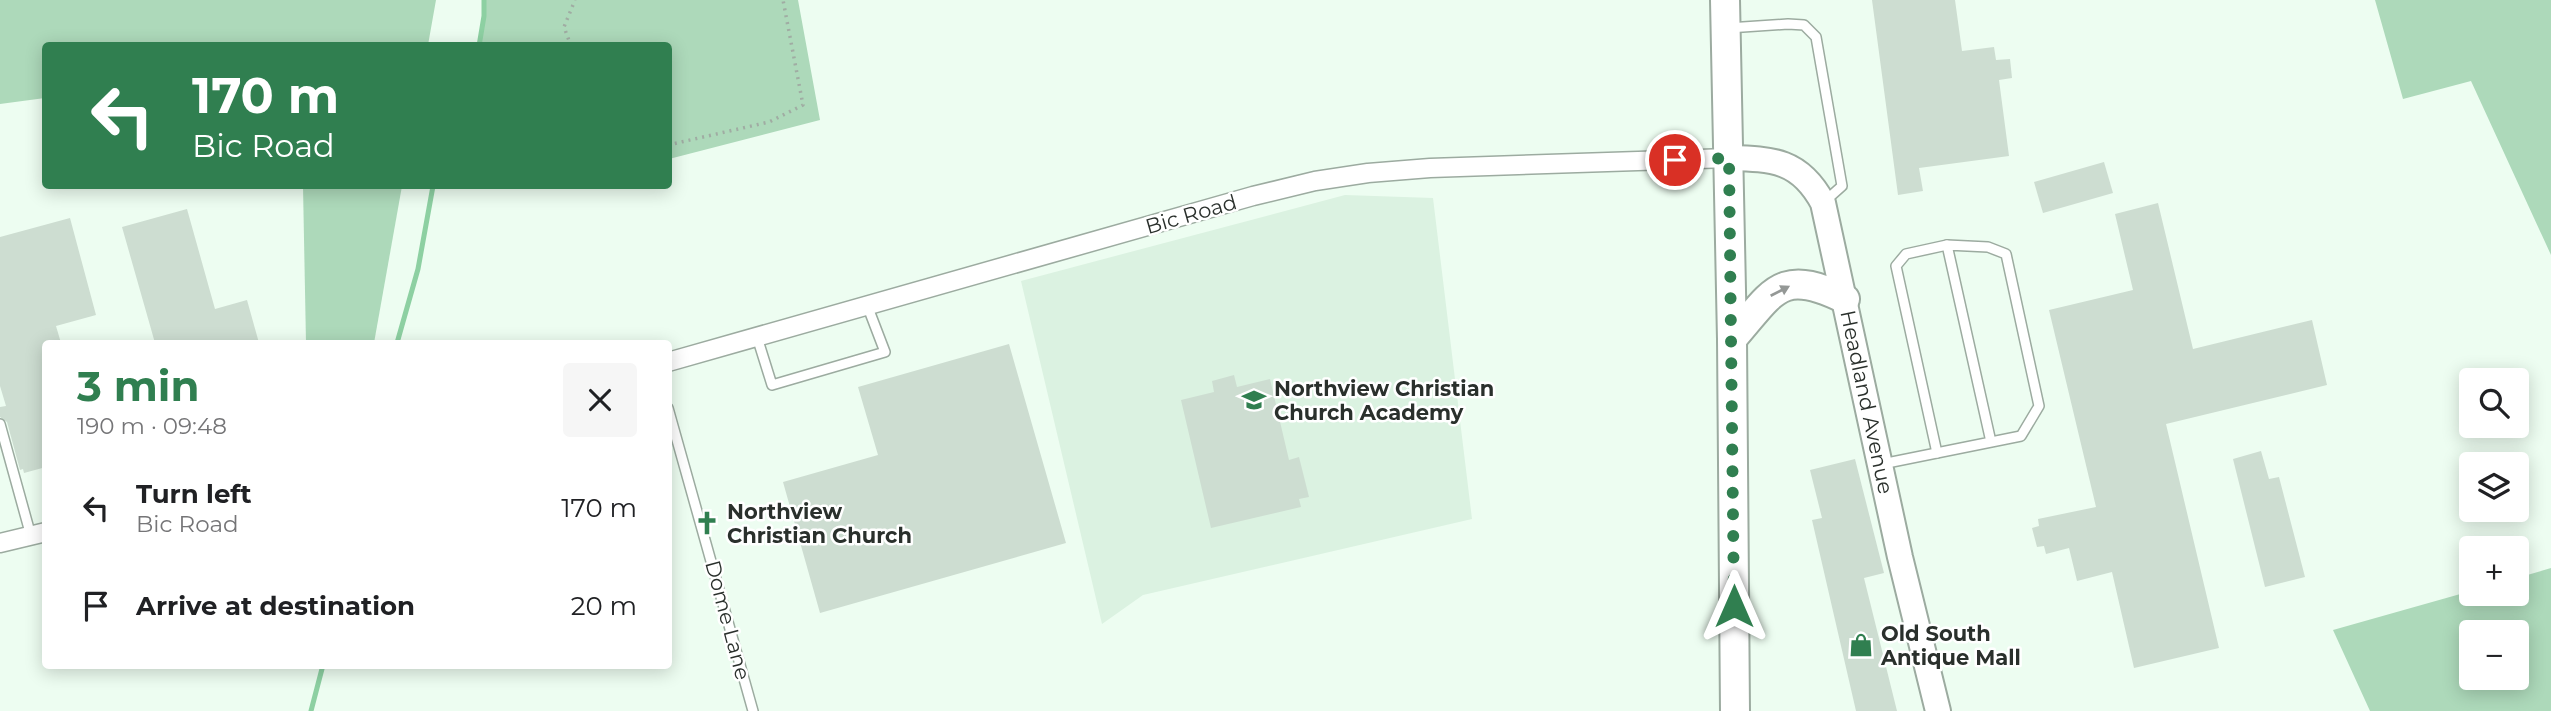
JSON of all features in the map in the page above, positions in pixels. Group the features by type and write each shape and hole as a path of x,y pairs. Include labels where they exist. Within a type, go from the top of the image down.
{"main road":[{"path":"1726,0 1735,711"},
{"name":"Headland Avenue","path":"1729,158 1769,159 1786,165 1808,180 1823,203 1938,711"},
{"path":"1732,339 1770,295 1782,287 1808,284 1845,299"}],"street":[{"name":"Bic Road","path":"672,361 1253,196 1315,181 1430,168 1729,158"},
{"path":"0,543 38,534"}],"lane":[{"path":"1726,28 1804,25 1816,37 1842,186 1823,203"},
{"path":"1947,245 1991,442"},
{"path":"1880,464 1937,453 2021,436 2039,406 2006,254 1988,247 1947,245 1906,254 1896,266 1937,453"},
{"path":"757,337 772,385 885,352 867,305"},
{"name":"Dome Lane","path":"672,422 753,711"},
{"path":"0,424 38,534"}],"path":[{"path":"570,42 564,27 575,0"},
{"path":"672,144 769,122 803,105 783,0"}],"shaded area":[{"name":"Northview Christian Church Academy","path":"1345,195 1433,198 1472,519 1143,595 1102,624 1021,281"}],"green space":[{"path":"0,0 436,0 429,42 42,42 42,98 0,104"},
{"path":"486,0 798,0 820,120 672,158 672,42 479,42"},
{"path":"2375,0 2551,0 2551,255 2471,81 2403,99"},
{"path":"303,189 401,189 375,340 306,340"},
{"path":"2551,568 2551,711 2370,711 2333,630 2459,594 2459,606 2529,606 2529,574"}],"building":[{"path":"1872,0 1955,0 1962,51 1994,47 1996,60 2010,59 2012,78 1999,80 2009,156 1919,168 1923,191 1898,195"},
{"path":"2104,162 2113,193 2043,213 2034,182"},
{"path":"2158,203 2193,349 2312,320 2327,385 2166,424 2219,648 2134,668 2112,572 2077,581 2069,548 2046,554 2044,546 2037,547 2032,528 2039,526 2038,519 2096,507 2049,310 2133,290 2115,214"},
{"path":"187,209 215,309 247,300 258,340 154,340 122,227"},
{"path":"70,218 96,315 56,326 60,340 42,340 42,468 24,473 23,469 20,470 7,422 0,417 0,407 6,406 0,386 0,237"},
{"path":"1009,344 1066,543 820,613 783,482 878,455 858,387"},
{"path":"1234,375 1237,387 1270,379 1289,460 1299,457 1309,497 1299,499 1301,507 1211,528 1181,400 1214,392 1212,381"},
{"path":"2261,451 2269,479 2279,477 2305,577 2265,587 2233,459"},
{"name":"Old South Antique Mall","path":"1855,459 1884,573 1864,578 1897,711 1856,711 1812,520 1822,518 1810,470"}],"waterway":[{"path":"480,42 484,0"},
{"path":"398,340 418,269 432,189"},
{"path":"311,711 322,669"}],"place":[{"name":"Northview Christian Church Academy","path":"1254,400"},
{"name":"Northview Christian Church","path":"707,523"},
{"name":"Old South Antique Mall","path":"1861,645"}],"route":[{"path":"1675,160 1729,158 1734,606"}]}
